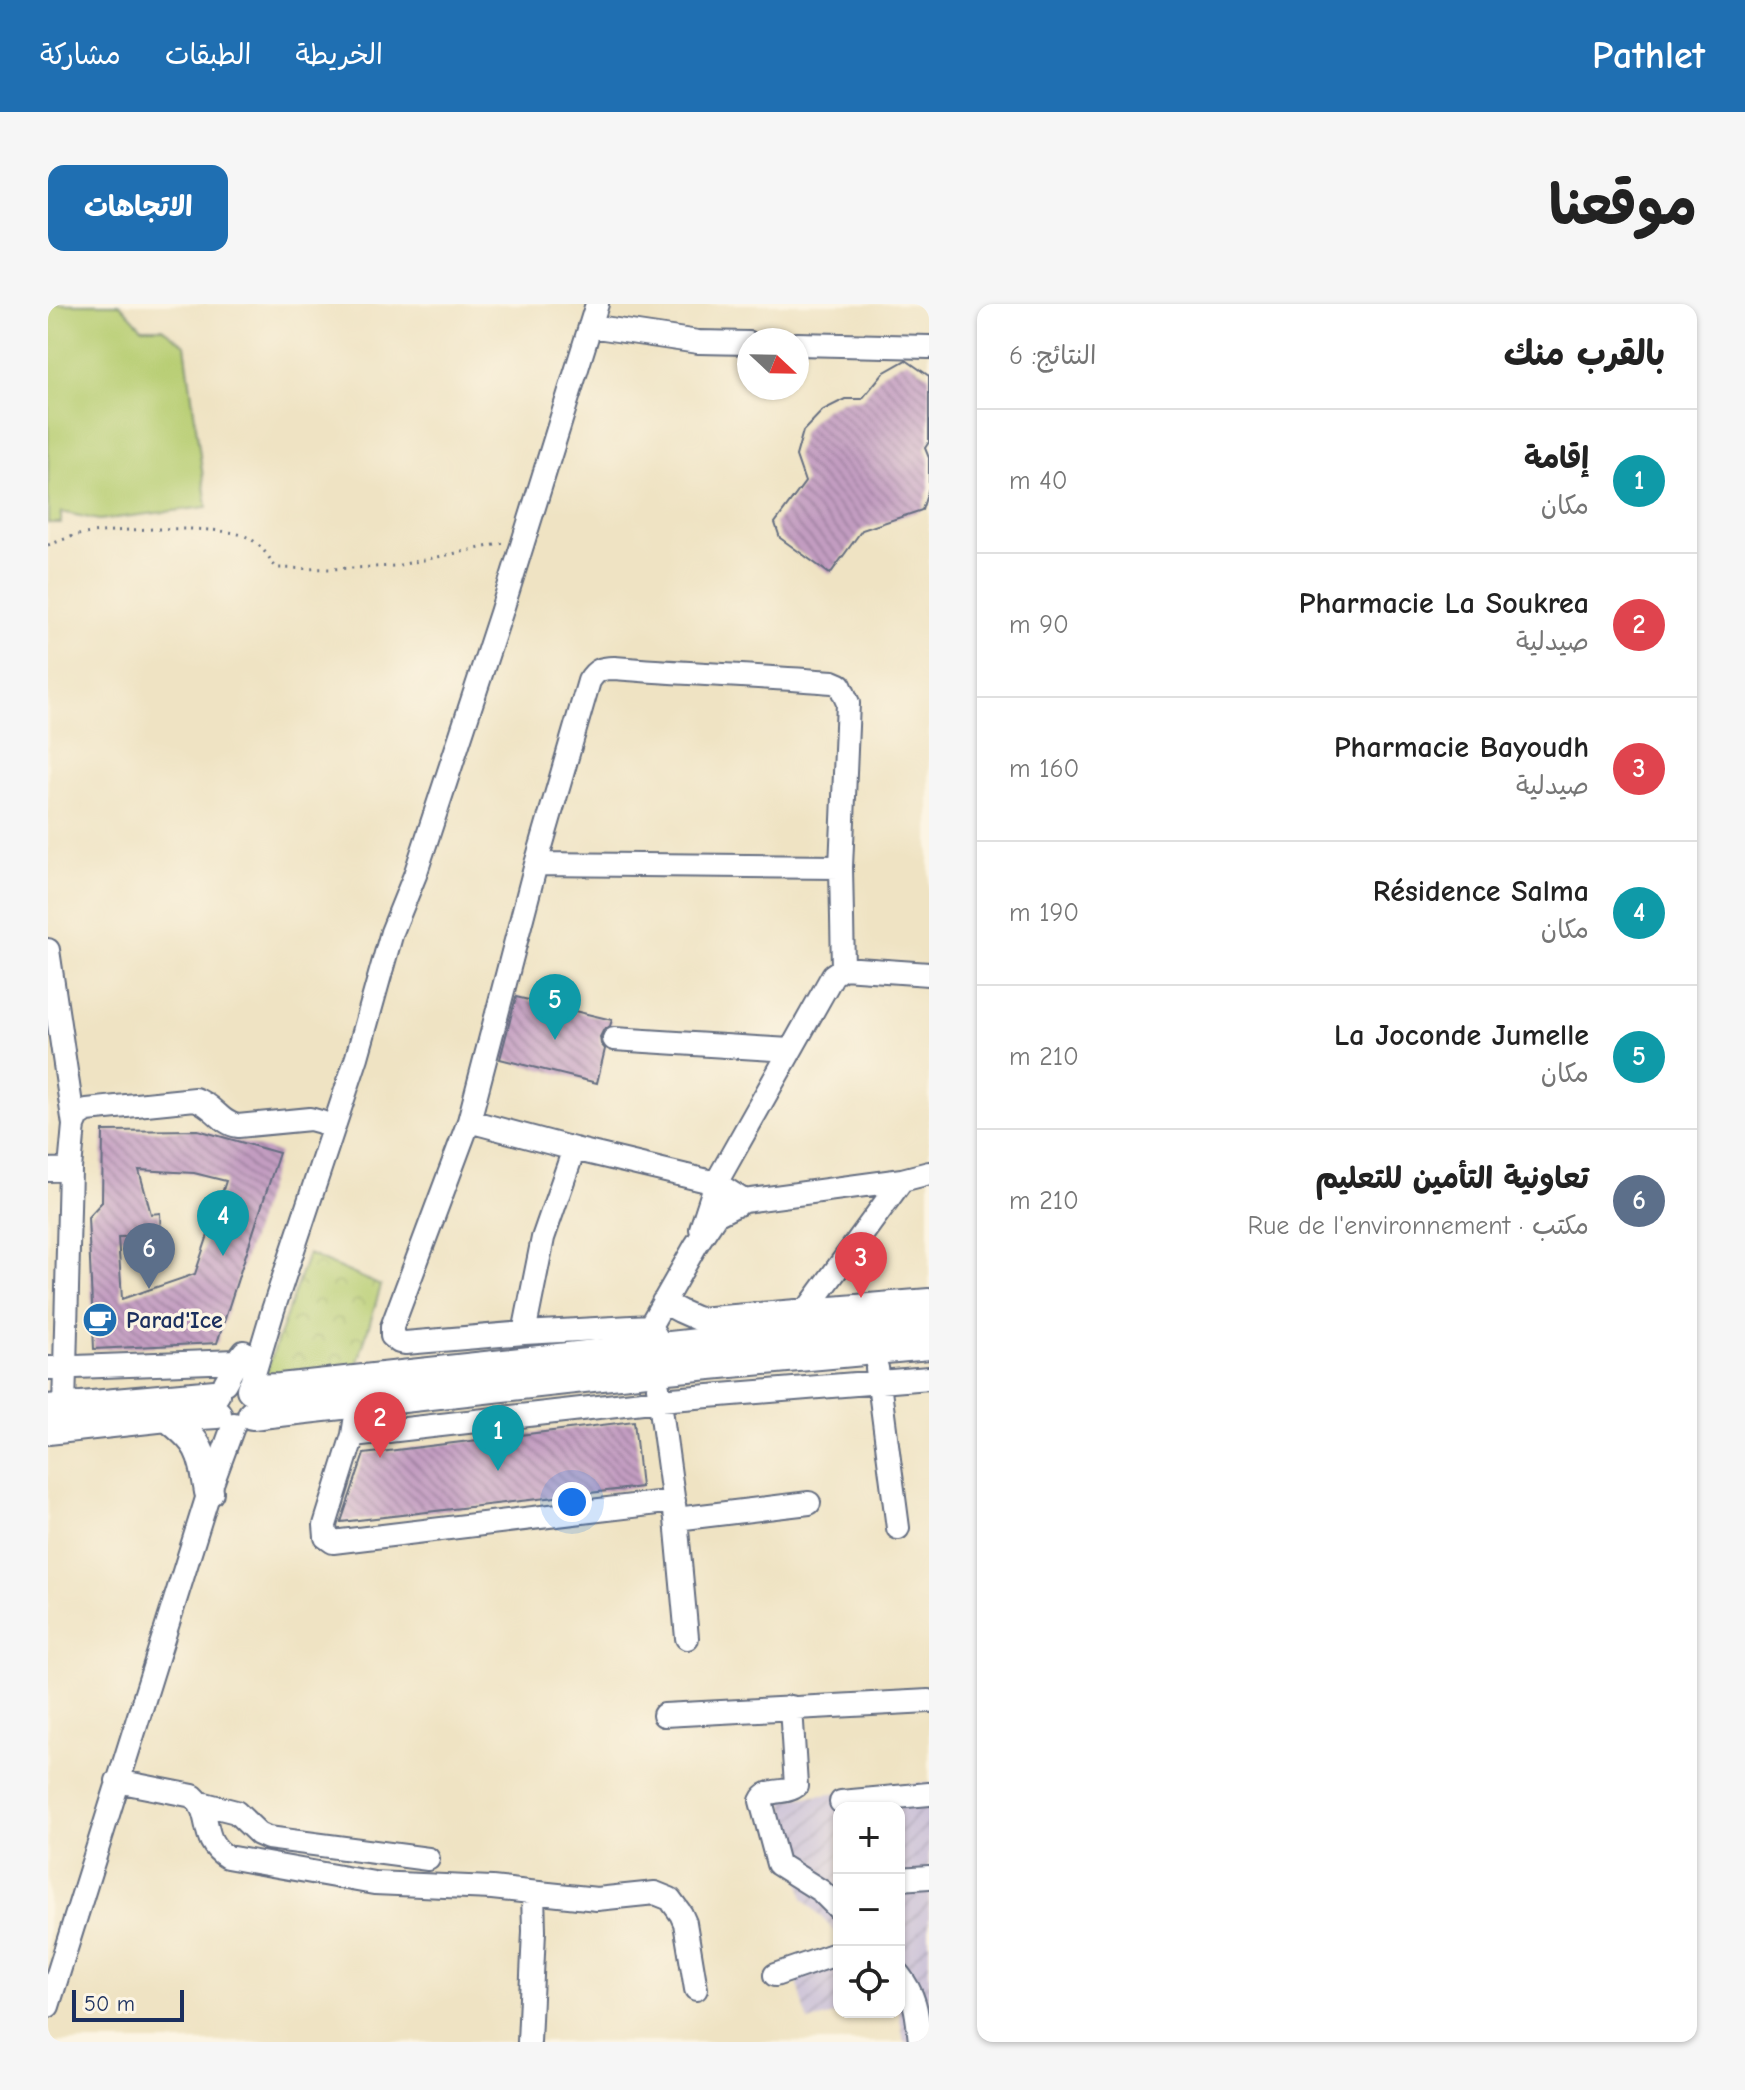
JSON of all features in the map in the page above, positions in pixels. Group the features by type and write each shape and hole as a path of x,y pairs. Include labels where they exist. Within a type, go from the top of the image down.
{"main road":[{"path":"53,1416 167,1417 235,1396 356,1404 467,1390 622,1363 656,1348 929,1318"},
{"path":"656,1348 759,1359 929,1345"},
{"path":"53,1416 235,1396 280,1388 622,1363"},
{"path":"167,1417 196,1443 204,1459 209,1492"}],"street":[{"path":"48,2006 209,1492 235,1396 267,1328 357,1057 392,932 443,792 597,304"},
{"path":"590,326 698,342 737,343"},
{"path":"809,344 929,347"},
{"path":"656,1348 524,1333 405,1343 392,1336 392,1327 469,1121 536,864 589,681 594,673 602,668 797,679 840,685 848,703 841,867 843,968"},
{"path":"536,864 841,867"},
{"path":"48,950 74,1125"},
{"path":"696,1245 716,1183 833,975 843,968 929,974"},
{"path":"614,1039 790,1050"},
{"path":"53,1416 59,1170 78,1116 87,1110 195,1099 210,1105 231,1125 310,1119 333,1129"},
{"path":"469,1121 716,1183 744,1201"},
{"path":"524,1333 543,1238 574,1149"},
{"path":"687,1638 656,1348 663,1302 716,1215 744,1201 902,1180 929,1173"},
{"path":"807,1310 902,1180"},
{"path":"663,1302 698,1319 929,1300"},
{"path":"875,1351 898,1528"},
{"path":"56,1367 235,1396"},
{"path":"353,1435 660,1400 929,1378"},
{"path":"356,1404 353,1435 325,1525 326,1537 333,1542 675,1510 809,1503"},
{"path":"664,1715 929,1701"},
{"path":"791,1707 796,1786 791,1791 767,1793 761,1801 778,1864 830,1887"},
{"path":"117,1781 193,1796 201,1803 236,1812 259,1834 268,1838 428,1859"},
{"path":"841,1802 929,1794"},
{"path":"201,1803 209,1840 217,1851 227,1857 374,1883 492,1888 597,1899 655,1893 670,1899 685,1923 696,1989"},
{"path":"905,1879 929,1877"},
{"path":"529,2042 533,1893"},
{"path":"775,1975 833,1955"},
{"path":"917,1994 920,2042"}],"path":[{"path":"48,545 79,535 197,528 245,535 264,549 276,568 330,569 395,566 525,538"}],"shaded area":[{"path":"929,1782 929,2042 904,2042 900,2018 905,2018 905,1802 833,1802 833,1930 803,1898 783,1800"},
{"path":"833,1951 833,2015 808,2022 792,1961"}],"green space":[{"path":"48,304 120,304 142,328 162,328 185,345 207,507 99,520 61,512 61,523 48,523"},
{"path":"308,1254 381,1286 354,1375 262,1384"}],"building":[{"path":"906,360 929,376 929,442 925,448 929,458 929,488 922,510 862,530 830,574 780,538 775,523 805,482 796,456 803,431 823,410 845,399 862,399 883,373"},
{"path":"516,997 612,1020 600,1037 605,1049 597,1083 500,1059"},
{"path":"198,1130 279,1153 217,1343 94,1349 88,1217 102,1202 103,1131","holes":["139,1170 194,1173 226,1181 195,1274 122,1299 118,1237 161,1236 160,1213 151,1214"]},
{"path":"634,1421 641,1487 341,1522 364,1454"}],"place":[{"name":"La Joconde Jumelle","path":"555,1040"},
{"name":"Résidence Salma","path":"223,1256"},
{"name":"تعاونية التأمين للتعليم","path":"149,1289"},
{"name":"Pharmacie Bayoudh","path":"861,1298"},
{"name":"Parad'Ice","path":"100,1320"},
{"name":"Pharmacie La Soukrea","path":"380,1458"},
{"name":"إقامة","path":"498,1471"}]}
